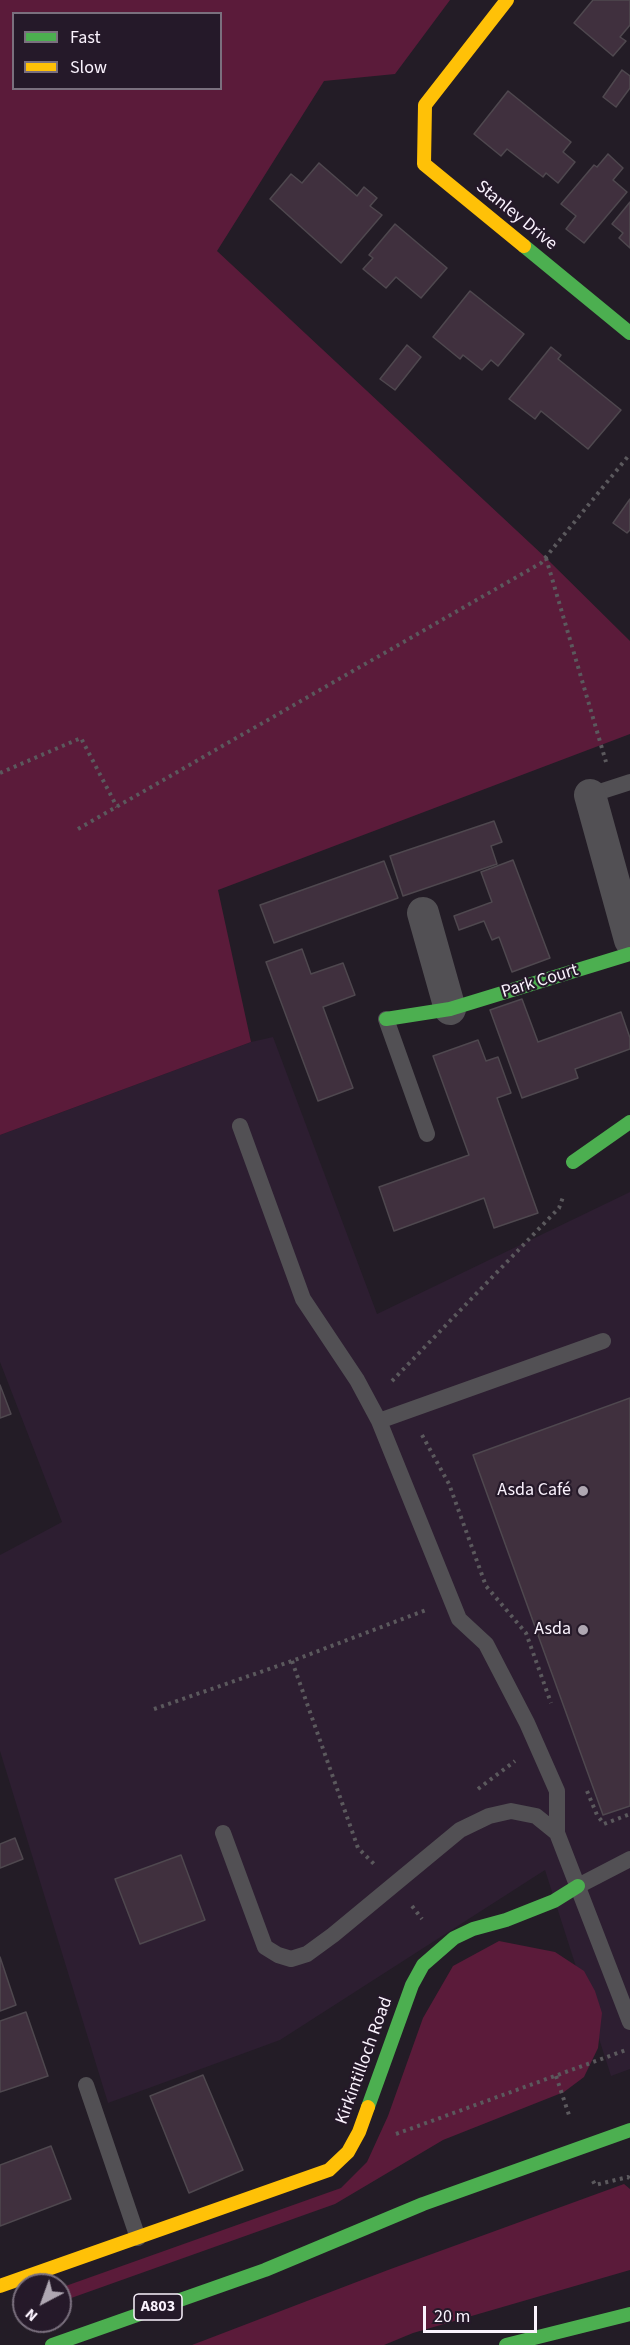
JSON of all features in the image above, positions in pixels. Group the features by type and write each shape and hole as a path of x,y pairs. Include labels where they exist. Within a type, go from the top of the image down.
{"street":[{"name":"Stanley Drive","path":"507,0 425,105 424,164 630,333"},
{"path":"611,788 630,940"},
{"path":"423,913 450,1010"},
{"name":"Park Court","path":"386,1019 450,1010 630,954"},
{"path":"573,1161 630,1122"},
{"name":"Kirkintilloch Road","path":"0,2286 329,2170 348,2152 359,2132 412,1984 423,1965 454,1938 472,1929 506,1920 554,1901 578,1886"},
{"name":"A803","path":"52,2345 265,2270 423,2204 630,2130"},
{"path":"513,2344 630,2314"}],"lane":[{"path":"386,1019 427,1134"},
{"path":"240,1126 303,1299 357,1380 379,1421 459,1619 486,1644 527,1723 557,1791 556,1833 630,2022"},
{"path":"379,1421 603,1341"},
{"path":"223,1833 265,1947 278,1955 291,1959 307,1954 333,1935 460,1830 489,1816 512,1811 537,1816 556,1833"},
{"path":"578,1886 630,1859"},
{"path":"86,2085 138,2238"}],"path":[{"path":"78,829 542,563 630,454"},
{"path":"546,558 611,788"},
{"path":"0,773 81,738 117,807"},
{"path":"554,1710 526,1633 486,1587 449,1484 391,1380 559,1208 573,1161"},
{"path":"154,1709 292,1661 486,1587"},
{"path":"584,1784 597,1815 604,1824 630,1814"},
{"path":"348,2152 630,2049"}],"shaded area":[{"path":"0,0 450,0 395,74 324,81 217,251 546,558 630,641 630,734 218,890 251,1042 0,1135"},
{"path":"273,1037 377,1314 630,1192 630,2069 611,2076 545,1870 280,2040 108,2103 0,1751 0,1555 62,1522 0,1362 0,1135 251,1042"},
{"path":"499,1941 555,1952 584,1971 595,1991 602,2013 598,2048 584,2077 564,2092 443,2140 335,2204 72,2298 72,2284 341,2188 367,2162 388,2116 423,2018 453,1966"},
{"path":"624,2184 630,2189 630,2270 413,2333 384,2345 192,2345 388,2270"}],"building":[{"path":"593,0 630,0 630,25 620,37 626,41 613,56 574,23"},
{"path":"622,70 630,76 630,88 616,107 603,97"},
{"path":"508,91 571,142 563,152 575,162 558,183 546,173 543,177 507,149 501,156 474,134"},
{"path":"608,154 623,168 613,180 627,192 584,243 566,229 576,216 561,204 594,165 597,167"},
{"path":"319,163 357,196 364,187 377,198 370,206 382,215 341,263 270,199 291,174 302,183"},
{"path":"630,202 630,248 619,238 623,233 612,224"},
{"path":"395,224 447,268 421,298 396,277 386,288 363,269 373,258 369,255"},
{"path":"470,291 524,334 498,366 491,360 482,370 463,355 460,359 433,337"},
{"path":"407,345 421,357 395,390 380,379"},
{"path":"551,347 561,355 558,359 621,410 588,449 541,411 535,419 509,399"},
{"path":"630,499 630,530 627,533 613,523"},
{"path":"494,821 502,842 491,846 497,864 403,896 390,856"},
{"path":"513,860 550,958 512,972 499,937 492,940 484,921 459,930 454,916 492,902 481,872"},
{"path":"384,861 398,898 274,943 260,905"},
{"path":"302,949 311,974 343,963 355,995 323,1007 353,1088 318,1101 266,962"},
{"path":"522,999 538,1042 621,1012 630,1038 630,1049 575,1069 578,1078 522,1098 490,1010"},
{"path":"478,1040 486,1061 498,1057 511,1093 497,1098 538,1213 494,1228 484,1198 394,1231 379,1187 469,1155 433,1056"},
{"path":"0,1385 11,1414 0,1418"},
{"name":"Asda","path":"630,1398 630,1806 603,1815 473,1455"},
{"path":"15,1838 23,1859 0,1868 0,1844"},
{"path":"181,1855 205,1920 140,1944 115,1879"},
{"path":"0,1957 16,2005 0,2011"},
{"path":"26,2012 48,2076 0,2092 0,2021"},
{"path":"203,2075 243,2170 189,2193 150,2096"},
{"path":"51,2146 71,2199 0,2226 0,2165"}],"traffic: fast":[{"path":"524,246 630,333"},
{"path":"386,1019 450,1009 630,954"},
{"path":"573,1162 630,1122"},
{"path":"368,2107 412,1985 423,1965 454,1938 473,1929 506,1920 554,1901 578,1886"},
{"path":"52,2345 265,2270 423,2204 630,2130"},
{"path":"506,2345 630,2314"}],"traffic: slow":[{"path":"507,0 425,105 424,164 524,246"},
{"path":"0,2286 329,2170 348,2152 359,2132 368,2107"}],"place":[{"name":"Asda Café","path":"583,1491"},
{"name":"Asda","path":"583,1630"}]}
